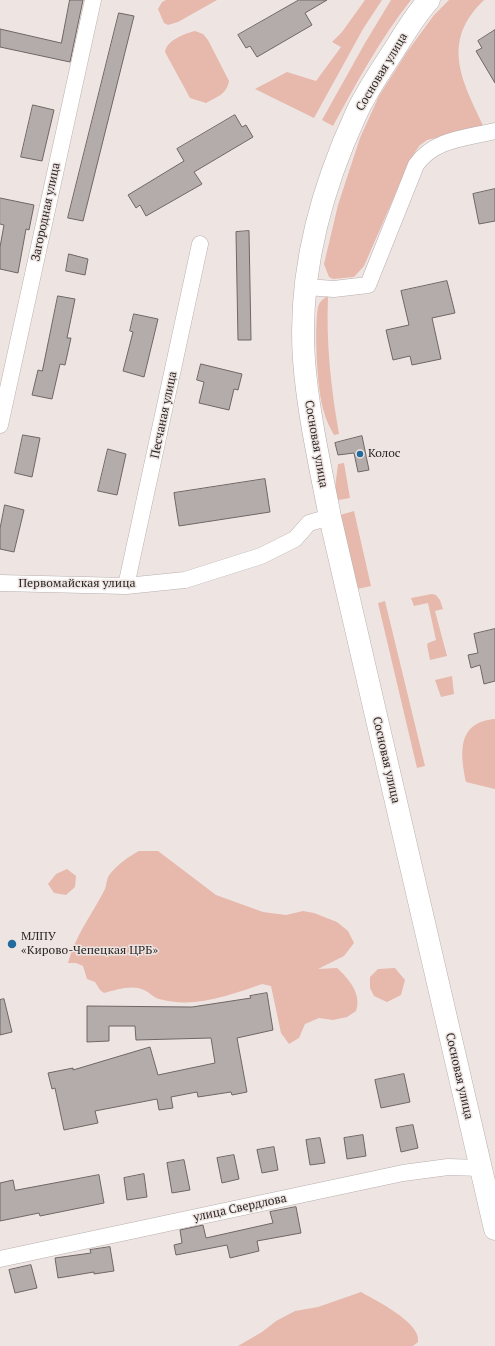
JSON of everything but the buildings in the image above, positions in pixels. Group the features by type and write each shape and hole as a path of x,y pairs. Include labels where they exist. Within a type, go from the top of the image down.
{"street":[{"name":"Загородная улица","path":"0,425 3,400 93,0"},
{"name":"Сосновая улица","path":"429,0 374,80 356,114 334,168 311,254 306,287 304,359 308,402 330,517 495,1229"},
{"path":"306,287 334,289 368,284 416,164 422,155 437,145 495,131"},
{"name":"Песчаная улица","path":"126,586 200,244"},
{"name":"Первомайская улица","path":"0,583 126,586 186,580 261,556 295,539 310,523 330,517"},
{"name":"улица Свердлова","path":"0,1259 403,1173 448,1167 481,1168"}],"shaded area":[{"path":"166,0 217,0 178,22 168,25 164,23 158,9 162,2"},
{"path":"365,0 382,0 363,29 314,118 255,89 287,72 316,81 341,47 332,42 342,32"},
{"path":"391,0 411,0 379,45 333,126 322,120"},
{"path":"449,0 484,0 470,16 462,31 459,47 459,62 469,94 484,127 427,140 420,145 411,158 364,266 354,277 333,279 329,277 324,264 338,205 360,138 379,96 407,52 434,15"},
{"path":"195,31 203,34 208,40 229,81 224,92 206,103 190,98 165,52 166,48 172,41"},
{"path":"328,296 330,365 339,434 334,435 326,418 322,403 317,360 316,329 318,307 319,303"},
{"path":"344,463 350,498 338,500 335,488 338,464"},
{"path":"354,511 371,586 357,589 340,515"},
{"path":"432,594 436,595 440,600 443,609 435,611 447,656 430,660 427,645 428,643 436,640 428,603 414,606 411,598"},
{"path":"385,601 425,766 417,768 378,603"},
{"path":"452,676 454,694 441,697 435,680"},
{"path":"495,719 495,789 466,782 463,750 464,741 474,726 483,721"},
{"path":"139,851 158,851 216,895 263,912 286,915 303,911 314,913 337,922 348,931 354,943 344,956 318,969 337,968 346,977 356,993 356,1011 347,1017 333,1020 319,1018 305,1024 299,1038 289,1044 281,1033 271,986 262,984 225,996 199,1002 172,1002 159,999 140,988 124,988 104,993 95,982 87,979 83,966 76,963 68,963 79,935 105,889 109,876 113,870 127,858"},
{"path":"67,869 76,876 75,887 66,895 54,893 48,884 56,874"},
{"path":"395,968 405,980 401,995 387,1002 374,996 370,988 370,977 378,969"},
{"path":"361,1292 386,1306 413,1327 417,1335 418,1342 413,1346 238,1346 262,1332 276,1321 295,1311 318,1307"}],"place":[{"name":"Колос","path":"360,454"},
{"name":"МЛПУ «Кирово-Чепецкая ЦРБ»","path":"12,944"}]}
